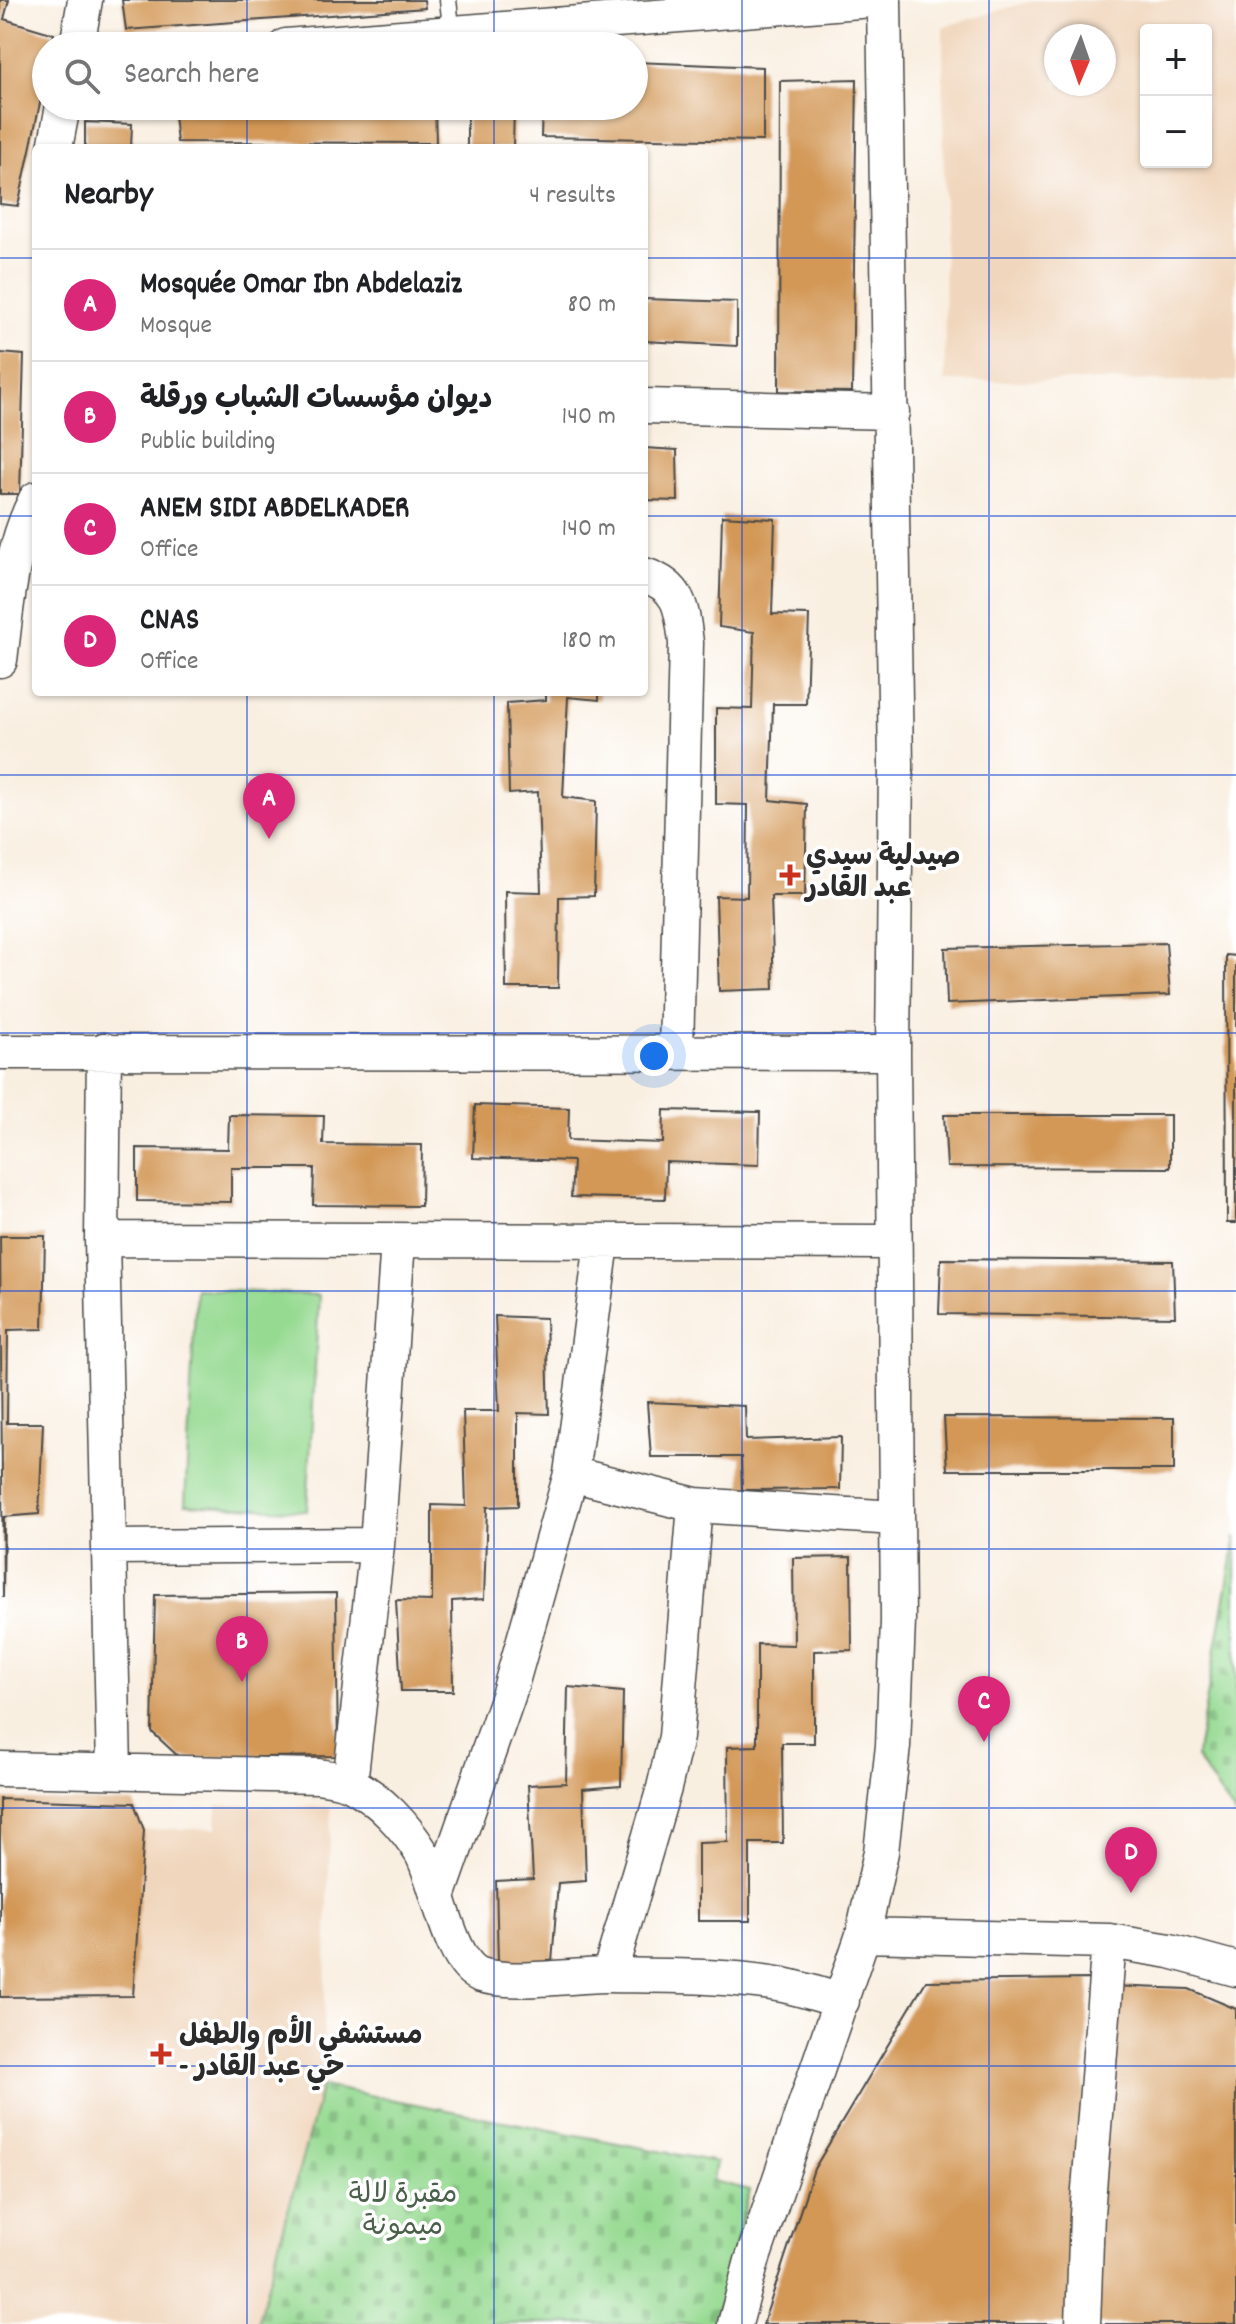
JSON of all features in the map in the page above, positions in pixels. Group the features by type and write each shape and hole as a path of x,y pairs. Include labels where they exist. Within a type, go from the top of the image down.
{"street":[{"path":"79,32 85,0"},
{"path":"478,32 707,6 872,0"},
{"path":"735,2324 752,2261 863,1935 881,1852 893,1746 898,1621 893,1053 896,765 884,0"},
{"path":"56,144 60,120"},
{"path":"648,406 892,412"},
{"path":"0,660 23,570 20,516"},
{"path":"648,577 672,587 682,605 686,643 676,1052"},
{"path":"104,1050 102,1239 114,1770"},
{"path":"0,1052 893,1053"},
{"path":"102,1239 894,1242"},
{"path":"350,1783 377,1545 398,1241"},
{"path":"439,1894 508,1696 571,1474 602,1243"},
{"path":"571,1474 695,1505 895,1518"},
{"path":"609,1975 676,1737 695,1505"},
{"path":"111,1547 377,1545"},
{"path":"0,1769 318,1776 350,1783 370,1795 399,1822 421,1853 439,1894 451,1937 464,1961 479,1974 501,1978 609,1975 783,1985 842,2001"},
{"path":"863,1935 1109,1941 1170,1951 1236,1969"},
{"path":"1083,2324 1087,2214 1109,1941"}],"lane":[{"path":"448,0 452,32"}],"shaded area":[{"path":"1035,0 1236,0 1236,381 945,381 943,27"},
{"name":"مستشفي الأم والطفل - حي عبد القادر","path":"217,1805 331,1807 322,2086 257,2324 0,2324 0,1997 133,1996 144,1830 216,1828"}],"green space":[{"path":"196,1289 319,1295 307,1511 185,1504"},
{"path":"1236,1537 1236,1816 1196,1758"},
{"name":"مقبرة لالة ميمونة","path":"322,2086 716,2162 713,2181 750,2190 714,2324 257,2324"}],"building":[{"path":"0,0 9,0 4,19 47,32 32,32 32,120 36,120 18,206 0,204"},
{"path":"122,0 424,0 425,8 126,30"},
{"path":"648,63 763,67 763,141 541,137 542,120 648,120"},
{"path":"857,79 852,392 779,391 780,81"},
{"path":"175,120 435,120 436,143 177,142"},
{"path":"467,120 514,120 513,144 467,144"},
{"path":"85,122 132,124 131,144 85,144"},
{"path":"648,299 737,302 737,346 648,341"},
{"path":"0,353 24,355 20,494 0,494"},
{"path":"648,448 677,450 678,501 648,500"},
{"path":"722,516 775,519 772,614 809,615 806,704 773,704 770,800 807,804 805,896 771,896 774,989 719,991 716,896 747,897 748,805 716,804 716,708 752,709 754,632 719,627"},
{"path":"546,696 599,696 599,700 568,697 563,797 596,801 594,896 559,897 558,988 506,988 505,891 541,892 538,792 509,794 507,703 546,700"},
{"path":"1166,943 1170,995 947,1004 945,948"},
{"path":"1226,955 1236,956 1236,1223 1227,1223"},
{"path":"475,1105 569,1108 568,1140 663,1143 664,1110 760,1112 759,1165 666,1162 665,1199 571,1197 573,1161 473,1158"},
{"path":"229,1115 324,1116 323,1144 422,1145 421,1206 313,1205 314,1168 231,1168 231,1202 137,1201 137,1148 228,1149"},
{"path":"944,1115 1170,1115 1170,1168 947,1167"},
{"path":"0,1236 45,1236 43,1329 8,1330 7,1423 43,1423 39,1514 4,1517 3,1598"},
{"path":"941,1259 1173,1261 1175,1317 939,1314"},
{"path":"495,1316 546,1318 549,1414 518,1413 518,1506 487,1507 484,1599 452,1601 453,1691 401,1691 396,1600 432,1601 432,1505 466,1506 463,1411 499,1411"},
{"path":"647,1402 745,1406 746,1440 841,1437 840,1489 742,1490 741,1457 651,1457"},
{"path":"944,1417 1174,1418 1174,1470 947,1470"},
{"path":"851,1557 852,1650 814,1651 814,1743 782,1743 783,1843 750,1843 750,1921 698,1921 698,1843 728,1842 727,1747 757,1746 757,1644 794,1645 793,1558"},
{"path":"336,1593 338,1756 180,1758 152,1732 155,1595"},
{"path":"568,1687 623,1692 621,1786 583,1789 586,1881 558,1883 552,1963 498,1963 496,1881 533,1879 528,1785 566,1783"},
{"path":"0,1799 134,1803 144,1830 133,1996 0,1997"},
{"path":"1090,1979 1072,2324 763,2324 814,2169 926,1981"},
{"path":"1110,1986 1189,1989 1236,2009 1236,2324 1094,2324"}],"place":[{"name":"Mosquée Omar Ibn Abdelaziz","path":"269,839"},
{"name":"صيدلية سيدي عبد القادر","path":"790,875"},
{"name":"ديوان مؤسسات الشباب ورقلة","path":"242,1682"},
{"name":"ANEM SIDI ABDELKADER","path":"984,1742"},
{"name":"CNAS","path":"1131,1893"},
{"name":"مستشفي الأم والطفل - حي عبد القادر","path":"161,2054"}]}
